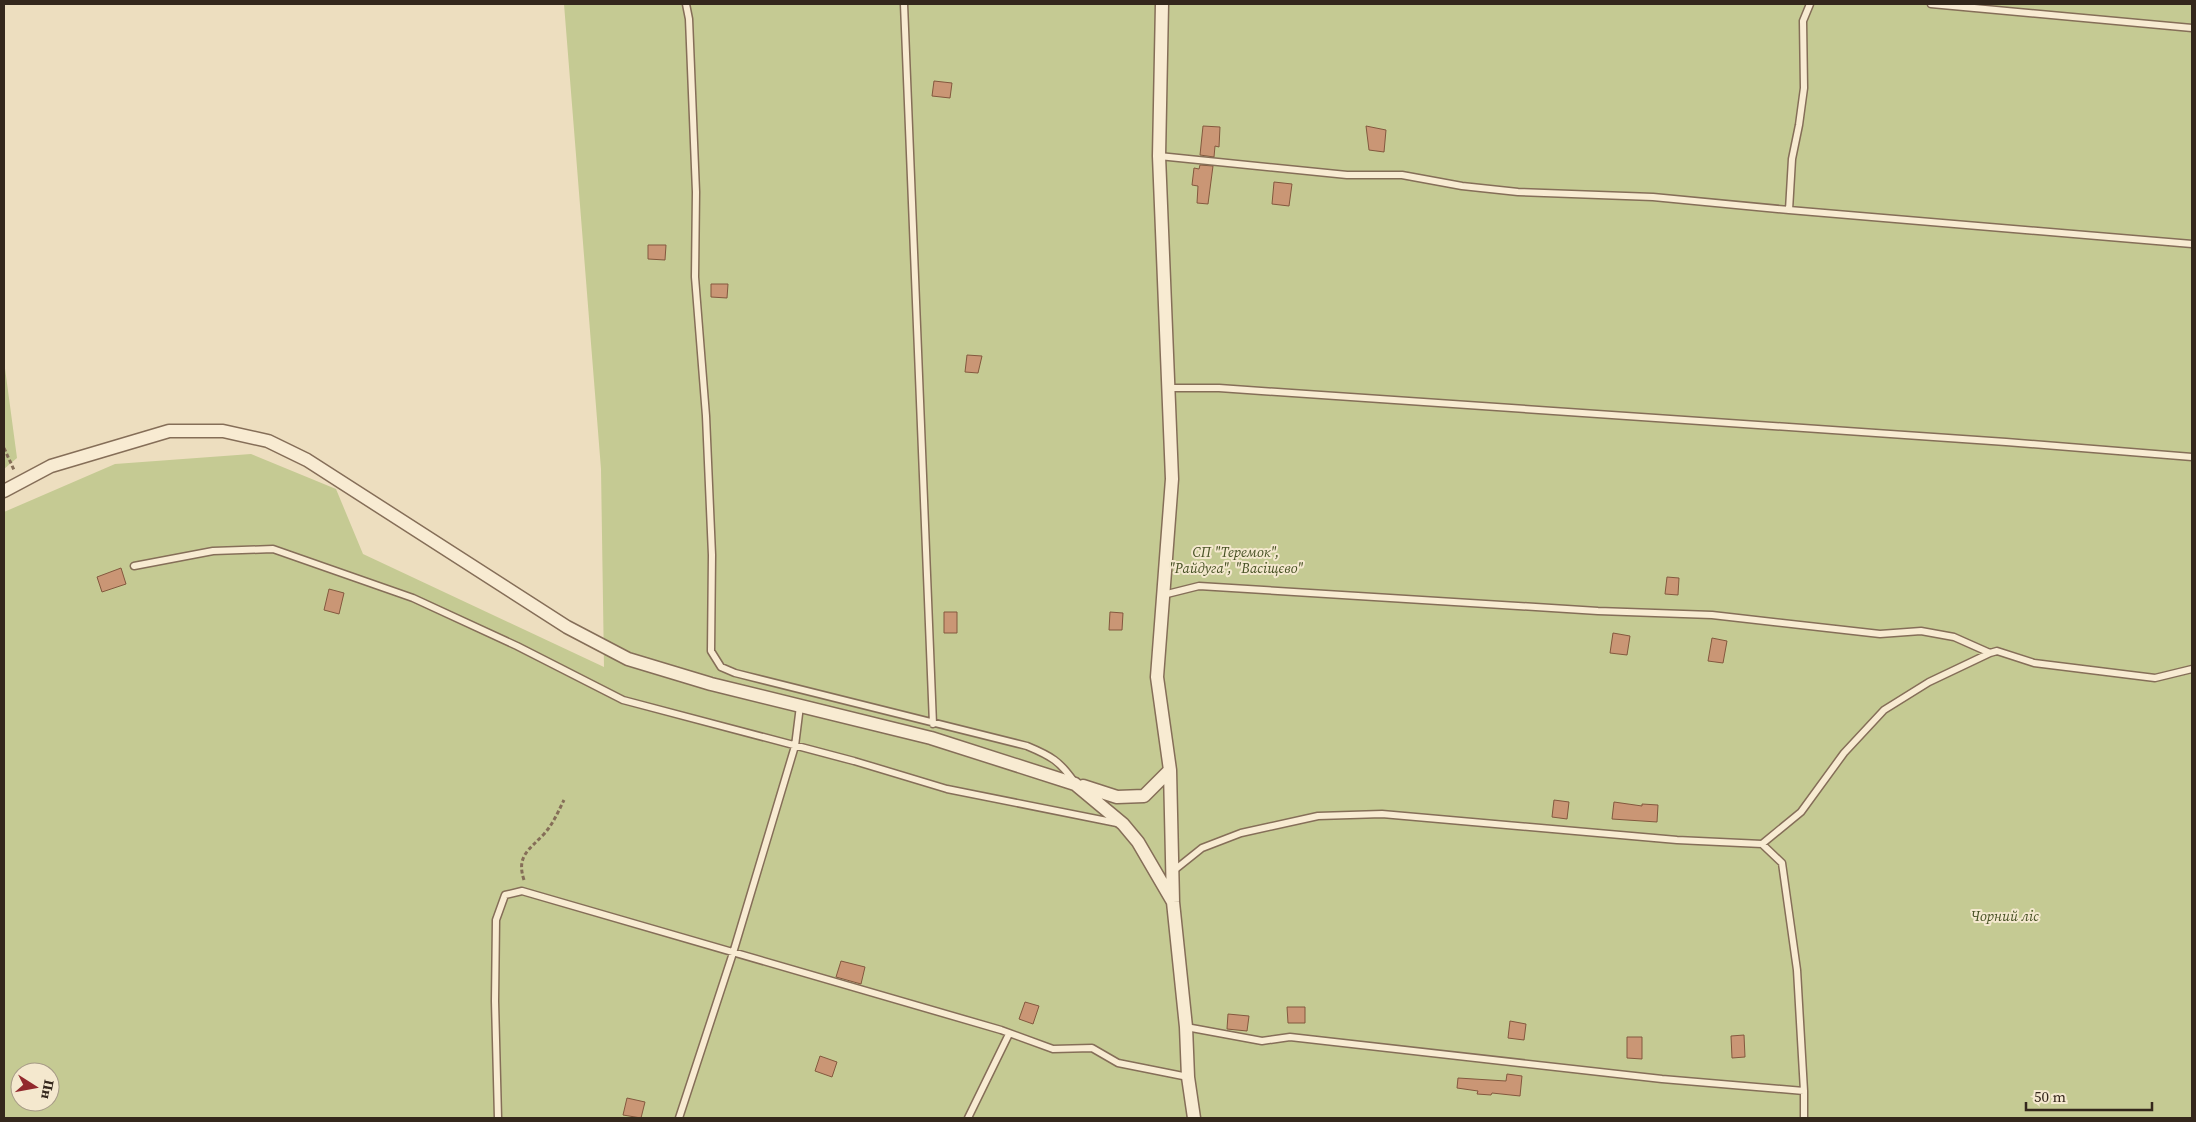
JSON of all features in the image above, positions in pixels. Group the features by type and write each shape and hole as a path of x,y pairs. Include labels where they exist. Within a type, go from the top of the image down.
{"street":[{"path":"1162,4 1159,156 1172,479 1157,677 1170,770 1173,902 1186,1027 1188,1077 1194,1118"},
{"path":"4,490 51,466 170,431 223,431 268,441 307,460 567,627 628,659 711,684 800,704 931,738 1117,797 1144,796 1170,770"},
{"path":"1075,784 1123,824 1138,842 1173,902"}],"lane":[{"path":"686,4 689,19 696,192 695,277 706,416 711,536 711,651 721,667 735,674 1027,746 1053,757 1065,767 1075,784"},
{"path":"904,4 933,724"},
{"path":"1789,210 1792,159 1804,88 1803,21 1810,4"},
{"path":"1930,4 2192,28"},
{"path":"1159,156 1347,175 1402,174 1462,186 1518,192 1653,197 2192,244"},
{"path":"1168,388 1229,388 1996,441 2192,457"},
{"path":"134,566 213,551 273,549 414,598 517,646 623,700 854,761 947,789 1123,824"},
{"path":"1163,595 1199,586 1598,611 1712,615 1880,634 1921,630 1954,637 1990,653"},
{"path":"1762,844 1801,812 1844,753 1884,710 1929,682 1990,653 1997,651 2034,662 2155,678 2192,668"},
{"path":"679,1118 733,952 795,746 800,704"},
{"path":"1172,872 1202,848 1241,833 1318,816 1382,814 1677,840 1762,844 1782,863 1797,970 1804,1118"},
{"path":"498,1118 495,1001 496,920 505,895 522,891 1009,1034 1053,1050 1092,1048 1118,1063 1188,1077"},
{"path":"1186,1027 1262,1041 1290,1037 1662,1079 1804,1091"},
{"path":"968,1118 1009,1034"}],"path":[{"path":"4,448 19,482"},
{"path":"535,895 525,883 520,868 527,849 543,834 564,800"}],"green space":[{"name":"СП \"Теремок\", \"Райдуга\", \"Васіщєво\"","path":"564,4 2192,4 2192,1118 4,1118 4,512 115,464 251,454 336,489 363,554 604,667 601,469"},
{"path":"4,361 17,458 4,469"}],"building":[{"path":"934,81 952,83 950,98 932,96"},
{"path":"1203,126 1220,127 1219,147 1215,146 1214,157 1200,155"},
{"path":"1366,126 1386,130 1384,152 1369,150"},
{"path":"1200,165 1213,166 1208,204 1197,203 1198,186 1192,185 1194,168 1199,169"},
{"path":"1274,182 1292,184 1289,206 1272,204"},
{"path":"648,245 666,245 665,260 648,259"},
{"path":"711,284 728,284 727,298 711,297"},
{"path":"967,355 982,356 978,373 965,372"},
{"path":"121,568 126,584 102,592 97,577"},
{"path":"1667,577 1679,578 1678,595 1665,594"},
{"path":"329,589 344,593 339,614 324,610"},
{"path":"944,612 957,612 957,633 944,633"},
{"path":"1110,612 1123,613 1122,630 1109,630"},
{"path":"1613,633 1630,636 1627,655 1610,653"},
{"path":"1712,638 1727,641 1723,663 1708,661"},
{"path":"1554,800 1569,802 1567,819 1552,817"},
{"path":"1614,802 1642,806 1642,804 1658,805 1657,822 1612,819"},
{"path":"841,961 865,967 861,984 836,977"},
{"path":"1025,1002 1039,1006 1033,1024 1019,1019"},
{"path":"1287,1007 1305,1007 1305,1023 1288,1023"},
{"path":"1228,1014 1249,1016 1247,1031 1227,1029"},
{"path":"1510,1021 1526,1024 1524,1040 1508,1038"},
{"path":"1744,1035 1745,1057 1732,1058 1731,1036"},
{"path":"1627,1037 1642,1037 1642,1059 1627,1058"},
{"path":"820,1056 837,1062 832,1077 815,1071"},
{"path":"1507,1074 1522,1076 1520,1096 1492,1093 1491,1095 1477,1094 1478,1091 1457,1088 1458,1078 1506,1081"},
{"path":"627,1098 645,1102 641,1118 623,1115"}],"park label":[{"name":"Чорний ліс","path":"2005,916"}]}
